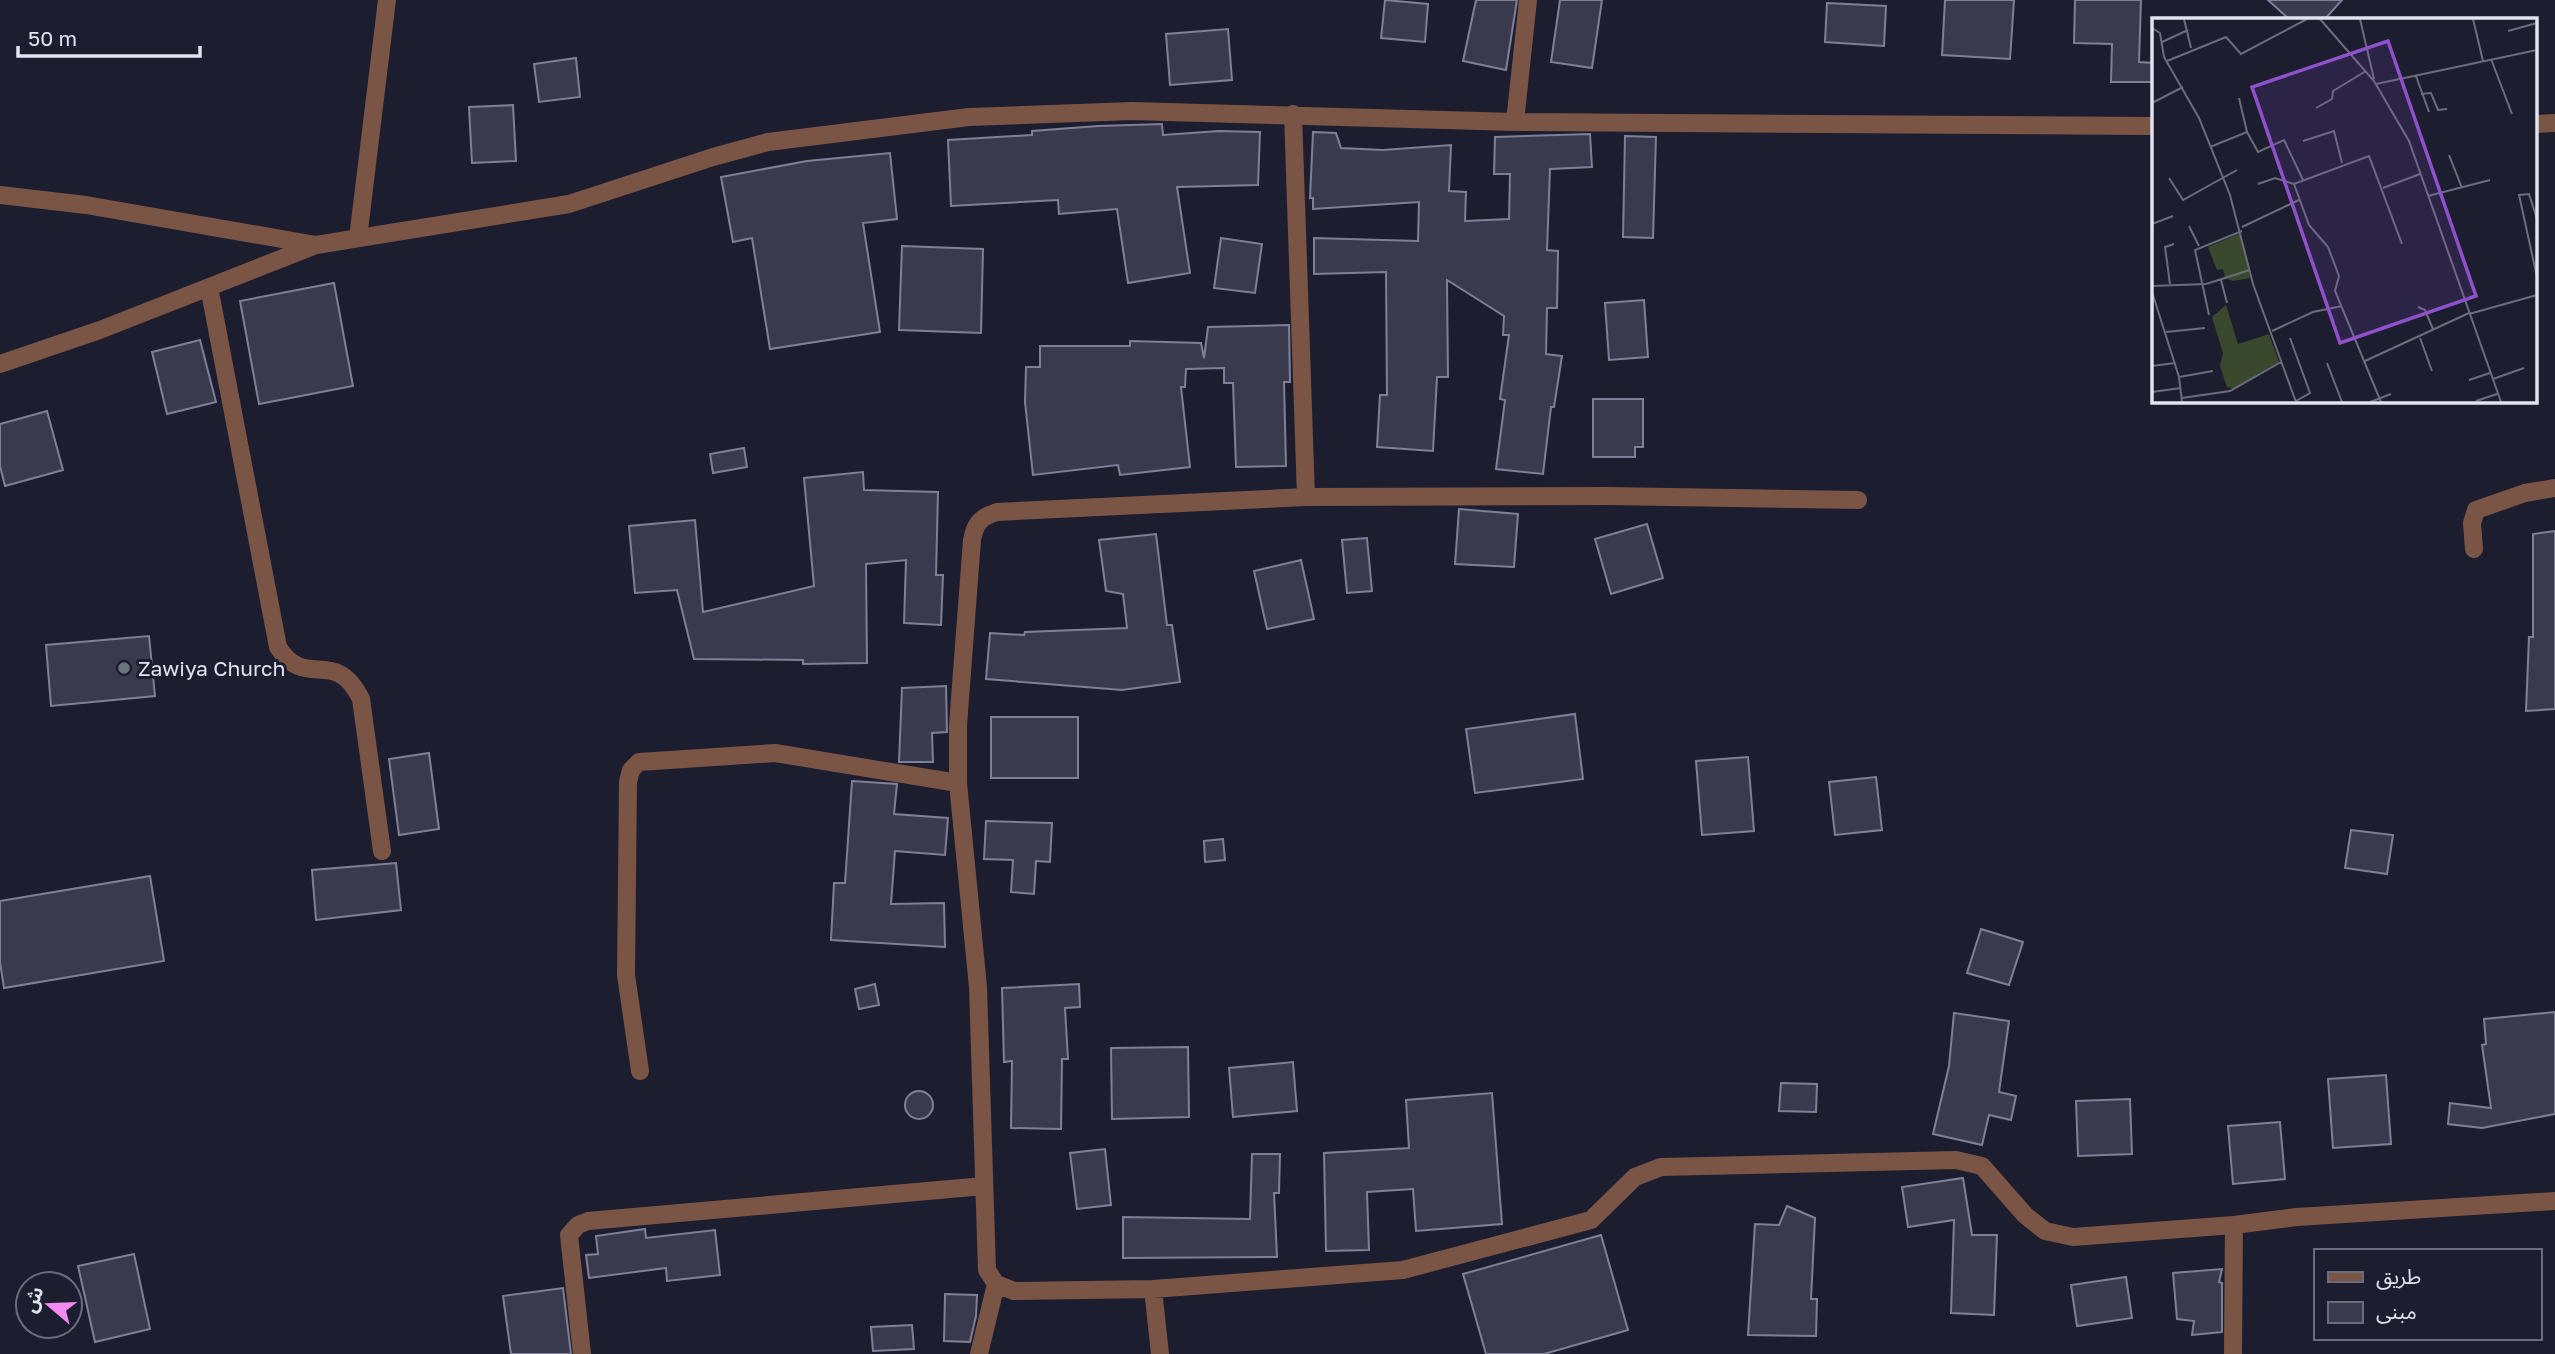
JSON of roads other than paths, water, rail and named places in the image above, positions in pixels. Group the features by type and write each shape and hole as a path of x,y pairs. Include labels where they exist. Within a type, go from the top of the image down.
{"street":[{"path":"358,238 387,0"},
{"path":"1515,122 1528,0"},
{"path":"0,364 100,330 316,245 569,204 746,148 854,130 982,116 1132,111 1515,122 2152,127"},
{"path":"1293,114 1306,497"},
{"path":"0,195 86,205 316,245"},
{"path":"209,287 278,647 287,662 299,668 341,672 357,691 382,851"},
{"path":"2474,549 2472,523 2476,510 2525,493 2555,488"},
{"path":"1858,500 1608,496 1306,497 997,512 983,517 975,525 972,540 958,725 958,783 978,987 987,1270 996,1284 1014,1291 1153,1289 1403,1270 1591,1220 1635,1177 1661,1167 1956,1160 1982,1166 2025,1215 2045,1231 2073,1237 2234,1225 2297,1217 2555,1201"},
{"path":"640,1071 626,975 628,782 631,770 639,762 775,752 958,783"},
{"path":"582,1354 569,1263 569,1235 578,1225 589,1221 984,1186"},
{"path":"2233,1354 2234,1225"},
{"path":"979,1354 996,1284"},
{"path":"1153,1289 1160,1354"}],"place":[{"name":"Zawiya Church","path":"124,668"}]}
